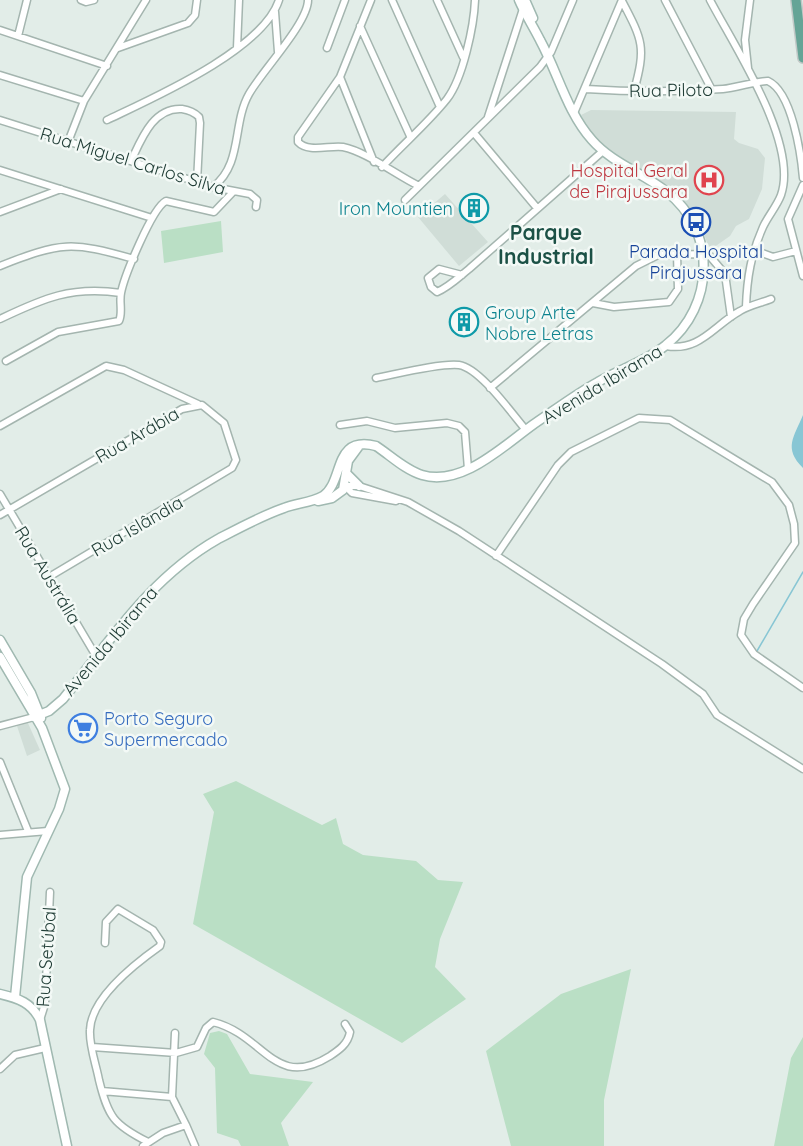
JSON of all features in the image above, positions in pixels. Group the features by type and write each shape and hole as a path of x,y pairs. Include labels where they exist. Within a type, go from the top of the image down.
{"main road":[{"path":"796,0 803,58"},
{"name":"Avenida Ibirama","path":"359,446 376,446 409,469 422,475 445,477 468,469 597,383 666,346 687,322 697,305 704,278 704,252 697,230 678,202 666,191 603,151 574,114 522,3"},
{"path":"345,486 348,461 359,446"},
{"path":"327,492 342,456 352,448 359,446"},
{"path":"347,472 351,481 359,486"},
{"path":"335,473 345,486"},
{"name":"Avenida Ibirama","path":"312,501 327,492 345,486"},
{"name":"Avenida Ibirama","path":"37,716 63,699 141,601 188,558 264,515 312,501 332,498 345,486"},
{"path":"0,639 31,693 37,716 65,789 59,809 27,878 15,997"},
{"path":"0,657 37,716"},
{"path":"0,993 15,997 32,1007 40,1020 67,1146"}],"street":[{"path":"18,36 27,0"},
{"path":"81,0 86,2 94,0"},
{"path":"68,142 84,102 146,0"},
{"path":"117,48 188,23 195,15 197,0"},
{"path":"237,48 239,0"},
{"path":"278,53 275,12 279,0"},
{"path":"213,187 223,178 230,166 248,96 300,21 308,0"},
{"path":"327,48 345,0"},
{"path":"371,0 340,77 298,137 298,142 306,148 331,146 353,150 419,186"},
{"path":"392,0 440,107"},
{"path":"437,0 463,58"},
{"path":"382,167 440,107 453,88 463,58 475,0"},
{"path":"405,200 548,57 573,0"},
{"path":"574,114 622,0"},
{"path":"622,0 640,36 643,52 634,91"},
{"path":"665,0 712,90"},
{"path":"710,0 772,121 783,173 780,195 749,264 746,308"},
{"path":"748,71 745,40 750,0"},
{"path":"488,119 522,3"},
{"path":"107,120 180,83 237,48 275,12"},
{"path":"360,26 410,136"},
{"path":"0,30 106,66"},
{"path":"732,42 745,40"},
{"path":"0,75 84,102"},
{"path":"340,77 374,162"},
{"path":"755,85 768,81 779,91 794,124 803,178"},
{"name":"Rua Piloto","path":"586,89 712,90 755,85"},
{"path":"131,161 148,128 160,116 173,109 190,111 199,117 200,123 197,182"},
{"name":"Rua Miguel Carlos Silva","path":"0,120 213,187 255,197 256,207"},
{"path":"474,133 537,208"},
{"path":"462,275 439,269 428,278 431,287 437,292 462,275 603,151"},
{"path":"0,170 152,218"},
{"path":"803,185 788,215 803,276"},
{"path":"0,212 61,189"},
{"path":"6,361 58,332 119,321 121,293 134,259 152,218 166,201 214,212 233,192"},
{"path":"0,266 34,252 68,245 95,248 134,259"},
{"path":"754,250 773,257 796,251"},
{"path":"490,388 645,260 658,255 704,252 712,257 725,274 731,317"},
{"path":"593,303 614,307 669,302 678,289 677,254"},
{"path":"0,319 38,300 67,291 121,293"},
{"path":"666,346 678,347 697,343 746,308 771,299"},
{"path":"376,378 459,365 467,368 490,388 526,430"},
{"path":"0,426 106,366 114,366 202,405"},
{"name":"Rua Arábia","path":"0,515 182,409 202,405 218,417 229,434 236,460 225,474"},
{"path":"496,556 558,465 571,452 639,418 652,417 682,425 772,482 789,505 794,524 795,543 748,611 741,635 754,654 803,688"},
{"path":"340,424 367,421 395,428 454,423 465,432 468,469"},
{"name":"Rua Islândia","path":"49,577 225,474"},
{"path":"345,486 359,486 408,502 496,556 662,664 704,694 717,715 803,769"},
{"path":"345,486 348,491 356,494 408,502"},
{"name":"Rua Austrália","path":"0,494 96,656"},
{"path":"0,726 37,716"},
{"path":"0,762 28,831"},
{"path":"0,836 28,831 48,831"},
{"name":"Rua Setúbal","path":"40,1020 45,1004 50,892"},
{"path":"105,942 106,922 118,909 160,936 160,946 123,974 98,1008 90,1024 92,1047 111,1118 145,1144 186,1125"},
{"path":"92,1047 176,1053 197,1047 206,1028 213,1022 232,1028 289,1068 306,1068 329,1057 347,1042 350,1032 345,1024"},
{"path":"175,1033 176,1053 172,1097 195,1146"},
{"path":"0,1069 15,1055 45,1048"},
{"path":"102,1091 172,1097"}],"shaded area":[{"name":"Hospital Geral de Pirajussara","path":"591,110 736,112 734,139 758,149 765,158 762,189 749,219 736,226 730,236 710,250 700,224 681,199 608,151 589,131 581,115"},
{"path":"445,194 488,242 459,266 418,217"},
{"path":"27,721 40,750 27,756 17,726"}],"green space":[{"path":"221,221 223,252 164,263 161,231"},
{"path":"236,781 322,825 336,818 343,844 363,855 416,861 438,880 463,882 440,939 435,967 466,999 402,1043 193,924 214,812 203,794"},
{"path":"631,969 604,1100 604,1146 511,1146 486,1051 561,994"},
{"path":"219,1031 227,1034 250,1074 313,1082 281,1123 289,1146 241,1146 238,1140 217,1133 215,1068 204,1054 210,1033"},
{"path":"803,1037 803,1146 774,1146 791,1058"}],"water":[{"path":"803,415 803,468 793,454 792,442"}],"waterway":[{"path":"757,651 803,572"}],"place":[{"name":"Hospital Geral de Pirajussara","path":"709,180"},
{"name":"Iron Mountien","path":"474,208"},
{"name":"Parada Hospital Pirajussara","path":"696,222"},
{"name":"Group Arte Nobre Letras","path":"464,322"},
{"name":"Porto Seguro Supermercado","path":"83,728"}],"district":[{"name":"Parque Industrial","path":"546,244"}]}
